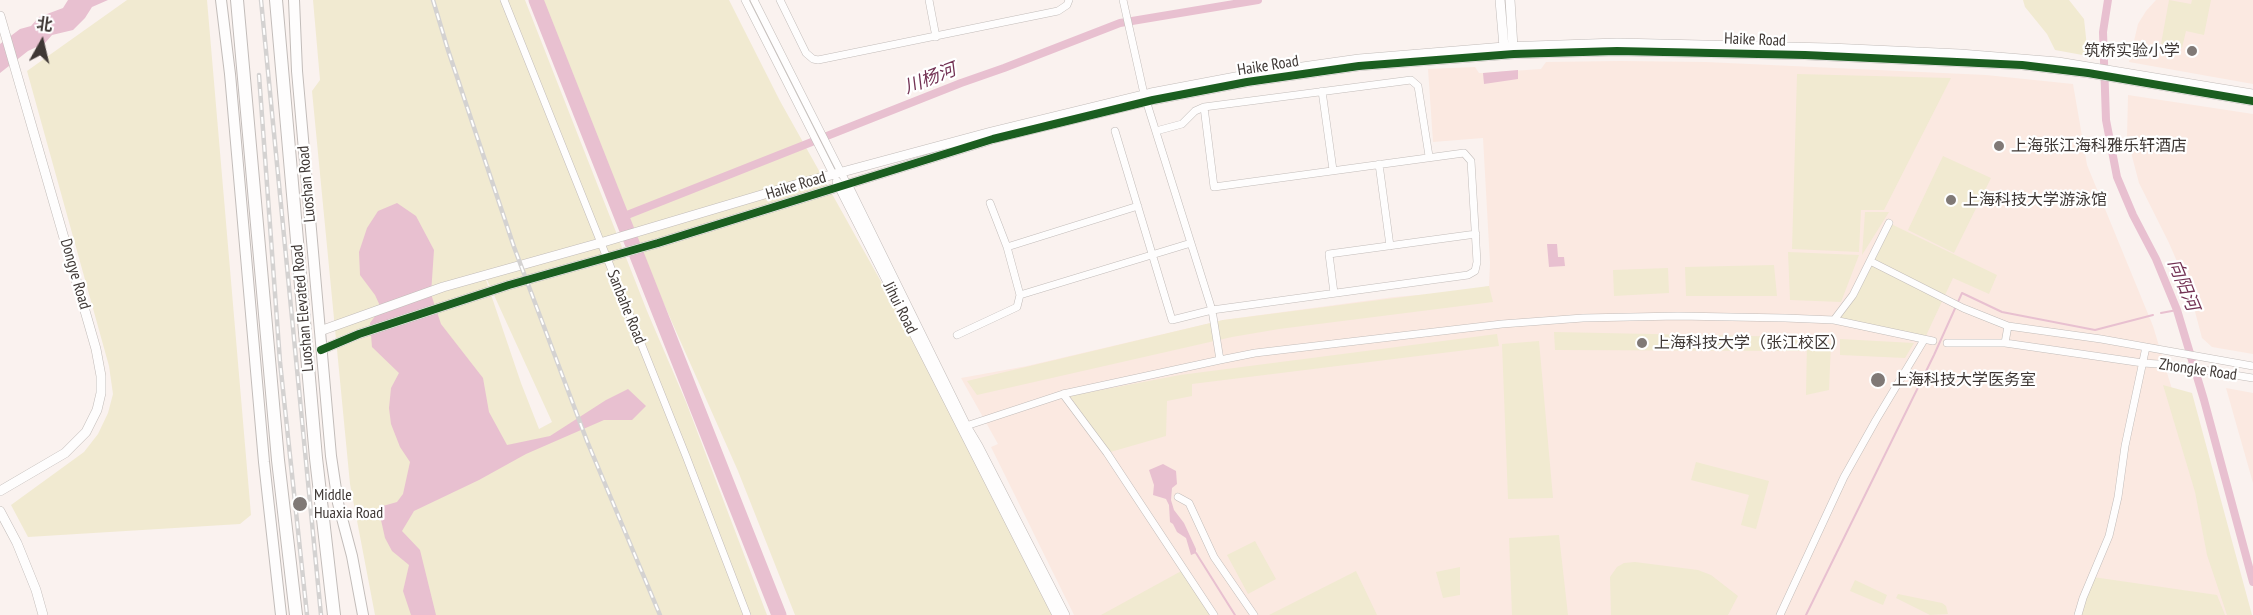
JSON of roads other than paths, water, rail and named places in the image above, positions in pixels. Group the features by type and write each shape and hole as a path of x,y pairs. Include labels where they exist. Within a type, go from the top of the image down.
{"highway":[{"name":"Luoshan Elevated Road","path":"277,0 323,526 336,615"},
{"path":"237,1 285,529 296,615"},
{"path":"283,614 285,529"}],"main road":[{"name":"Luoshan Road","path":"294,0 297,71 334,483 352,556 363,615"},
{"path":"221,1 230,74 266,473 283,614"}],"street":[{"name":"Sanbahe Road","path":"504,0 603,243 747,615"},
{"name":"Jihui Road","path":"745,0 837,173 1057,615"},
{"name":"Jihui Road","path":"754,0 813,127"},
{"path":"780,0 806,53 813,59 823,60 1058,11 1067,5 1069,0"},
{"path":"929,0 936,37"},
{"path":"1500,0 1509,49"},
{"path":"1509,49 1510,0"},
{"path":"1124,2 1145,98 1212,310 1220,360"},
{"name":"Dongye Road","path":"0,16 96,348 101,376 101,393 97,410 86,432 65,453 0,490"},
{"name":"Haike Road","path":"320,331 443,287 603,243 837,173 1031,121 1313,65 1391,56 1509,49 1782,54 1968,61 2088,69 2253,101"},
{"name":"Haike Road","path":"2134,77 2253,94"},
{"path":"1155,131 1182,124 1195,111 1204,107 1408,80 1415,81 1418,86 1429,156"},
{"path":"1322,91 1333,171"},
{"name":"Haike Road","path":"321,350 359,334 509,285 658,243 993,139 1145,98"},
{"path":"1115,131 1172,320 1212,310 1472,273 1475,270 1478,262 1470,158 1464,153 1214,187 1204,107"},
{"path":"1379,164 1390,246"},
{"name":"Jihui Road","path":"843,185 1065,615"},
{"path":"957,335 1017,307 1020,295 1007,248 990,203"},
{"path":"1007,248 1138,206"},
{"path":"1834,320 1853,295 1889,223"},
{"path":"1334,293 1329,254 1476,234"},
{"path":"1020,295 1191,243"},
{"name":"Zhongke Road","path":"1870,261 1963,308 2008,326 2253,366"},
{"path":"966,426 1063,394 1255,353 1502,324 1583,318 1678,316 1834,320 1933,341"},
{"path":"2005,343 2008,326"},
{"path":"1780,615 1844,477 1924,339"},
{"name":"Zhongke Road","path":"1947,343 2005,343 2143,363 2174,365 2253,378"},
{"path":"2078,615 2083,597 2109,536 2146,347"},
{"path":"1063,394 1107,453 1214,615"},
{"path":"1178,497 1189,503 1214,556 1254,615"},
{"path":"0,512 17,543 36,590 43,615"}],"waterway":[{"path":"536,0 779,615"},
{"name":"川杨河","path":"622,217 961,83 1120,23 1258,0"},
{"name":"向阳河","path":"2108,0 2103,32 2106,120 2117,177 2133,215 2156,259 2177,310 2253,582"},
{"path":"1806,615 1934,355 1962,293 2002,312 2095,330 2153,315"},
{"path":"2161,313 2177,310"},
{"path":"1196,553 1235,615"}],"railway":[{"path":"261,0 321,615"},
{"path":"433,0 514,247 587,441 660,615"},
{"path":"259,75 280,362 307,615"}],"place":[{"name":"筑桥实验小学","path":"2192,51"},
{"name":"上海张江海科雅乐轩酒店","path":"1999,146"},
{"name":"上海科技大学游泳馆","path":"1951,200"},
{"name":"上海科技大学（张江校区）","path":"1642,343"},
{"name":"上海科技大学医务室","path":"1878,380"},
{"name":"Middle Huaxia Road","path":"300,504"}]}
